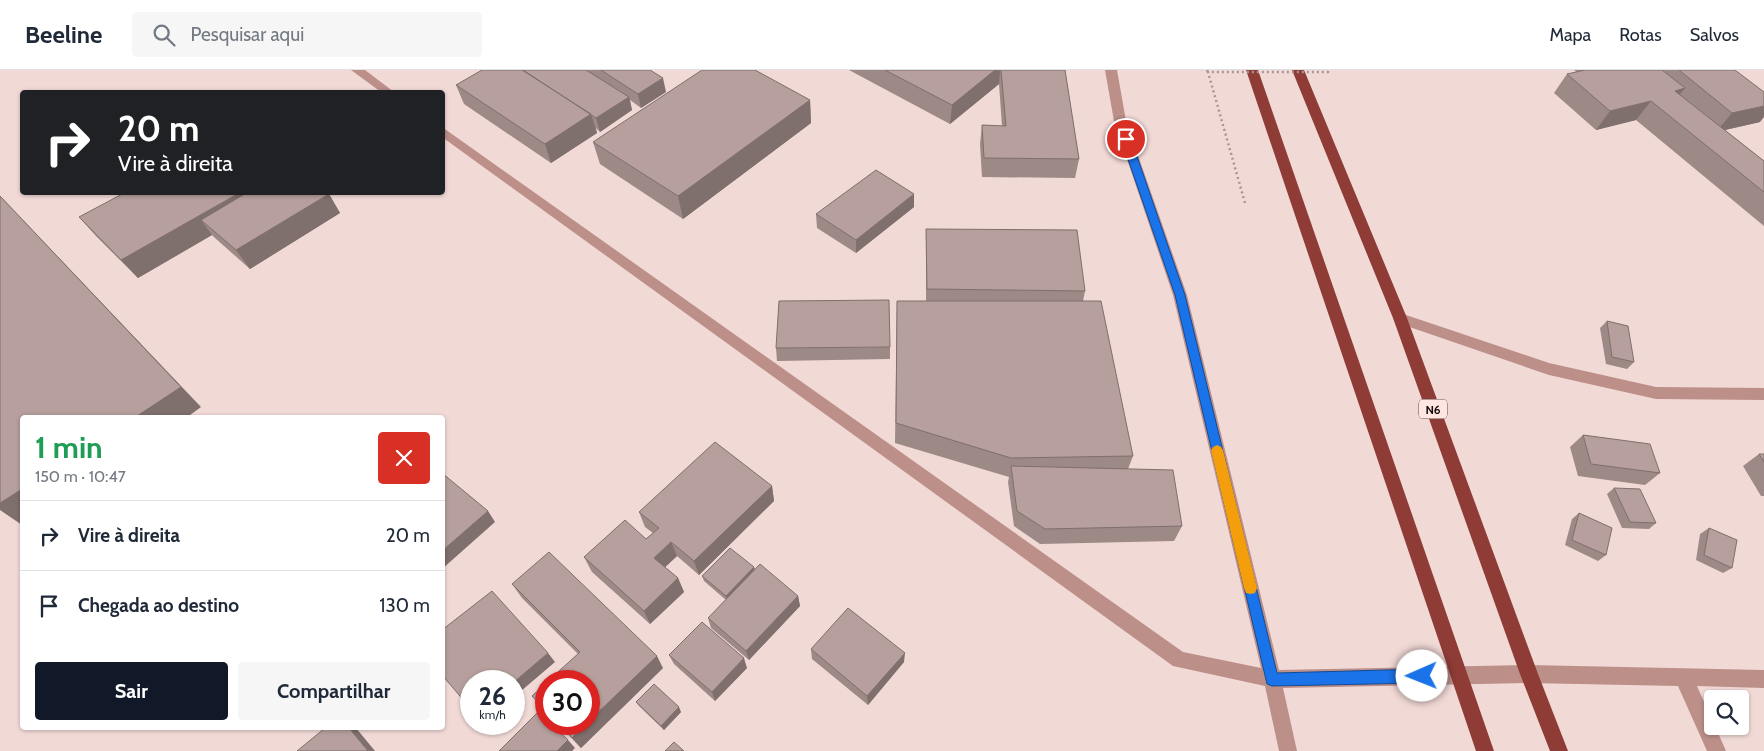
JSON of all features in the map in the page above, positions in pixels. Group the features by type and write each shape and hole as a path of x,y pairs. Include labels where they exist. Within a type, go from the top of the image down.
{"highway":[{"path":"1252,70 1485,751"},
{"name":"N6","path":"1298,70 1400,318 1529,674 1559,751"}],"street":[{"path":"357,70 385,90"},
{"path":"1111,70 1120,121 1180,295 1288,751"},
{"path":"445,133 1179,660 1272,679 1529,674 1764,679"},
{"path":"1400,318 1549,369 1656,393 1764,394"},
{"path":"1683,676 1717,751"}],"path":[{"path":"1245,203 1207,71 1328,72 1327,70"}],"building":[{"path":"482,70 522,70 591,114 545,144 456,85"},
{"path":"523,70 586,70 629,97 596,118"},
{"path":"601,70 650,70 663,78 638,94"},
{"path":"702,70 755,70 810,100 678,196 593,142"},
{"path":"885,70 995,70 952,105"},
{"path":"1001,70 1065,70 1079,159 984,158 982,125 1006,126"},
{"path":"1585,70 1662,70 1685,88 1675,91 1764,161 1764,192 1651,101 1610,111 1567,74"},
{"path":"1679,70 1735,70 1764,92 1764,106 1732,113"},
{"path":"876,170 914,194 856,240 816,214"},
{"path":"120,195 236,195 121,260 79,217"},
{"path":"243,195 327,195 236,250 201,220"},
{"path":"0,196 181,387 139,415 20,415 20,490 0,503"},
{"path":"926,229 1077,230 1085,291 927,289"},
{"path":"889,300 890,347 776,348 779,301"},
{"path":"897,301 1101,301 1133,456 1011,458 896,423"},
{"path":"1607,321 1628,326 1634,362 1612,357"},
{"path":"1583,435 1650,444 1660,473 1591,464"},
{"path":"715,442 772,486 694,561 671,542 654,558 678,578 644,611 584,557 625,520 646,539 659,528 639,512"},
{"path":"1759,454 1764,454 1764,462"},
{"path":"1011,466 1173,470 1182,526 1045,529 1017,511"},
{"path":"445,475 488,511 445,548"},
{"path":"1614,488 1640,489 1656,523 1630,522"},
{"path":"1579,513 1612,528 1606,555 1572,540"},
{"path":"1709,528 1737,540 1732,568 1704,555"},
{"path":"730,548 754,567 726,596 702,576"},
{"path":"549,552 657,656 600,710 600,670 560,670 580,652 512,584"},
{"path":"760,564 798,596 746,651 708,618"},
{"path":"492,591 548,653 525,673 525,670 460,670 460,696 445,679 445,628"},
{"path":"848,608 905,653 867,696 811,649"},
{"path":"702,622 744,658 712,692 669,655"},
{"path":"654,684 679,707 661,726 636,702"},
{"path":"535,715 535,735 563,735 568,740 557,751 499,751 515,735 525,735 525,725"},
{"path":"323,730 351,730 368,751 297,751"},
{"path":"674,742 684,751 665,751"}],"slow traffic":[{"path":"1217,450 1251,588"}],"route":[{"path":"1126,139 1180,295 1272,679 1422,676"}]}
